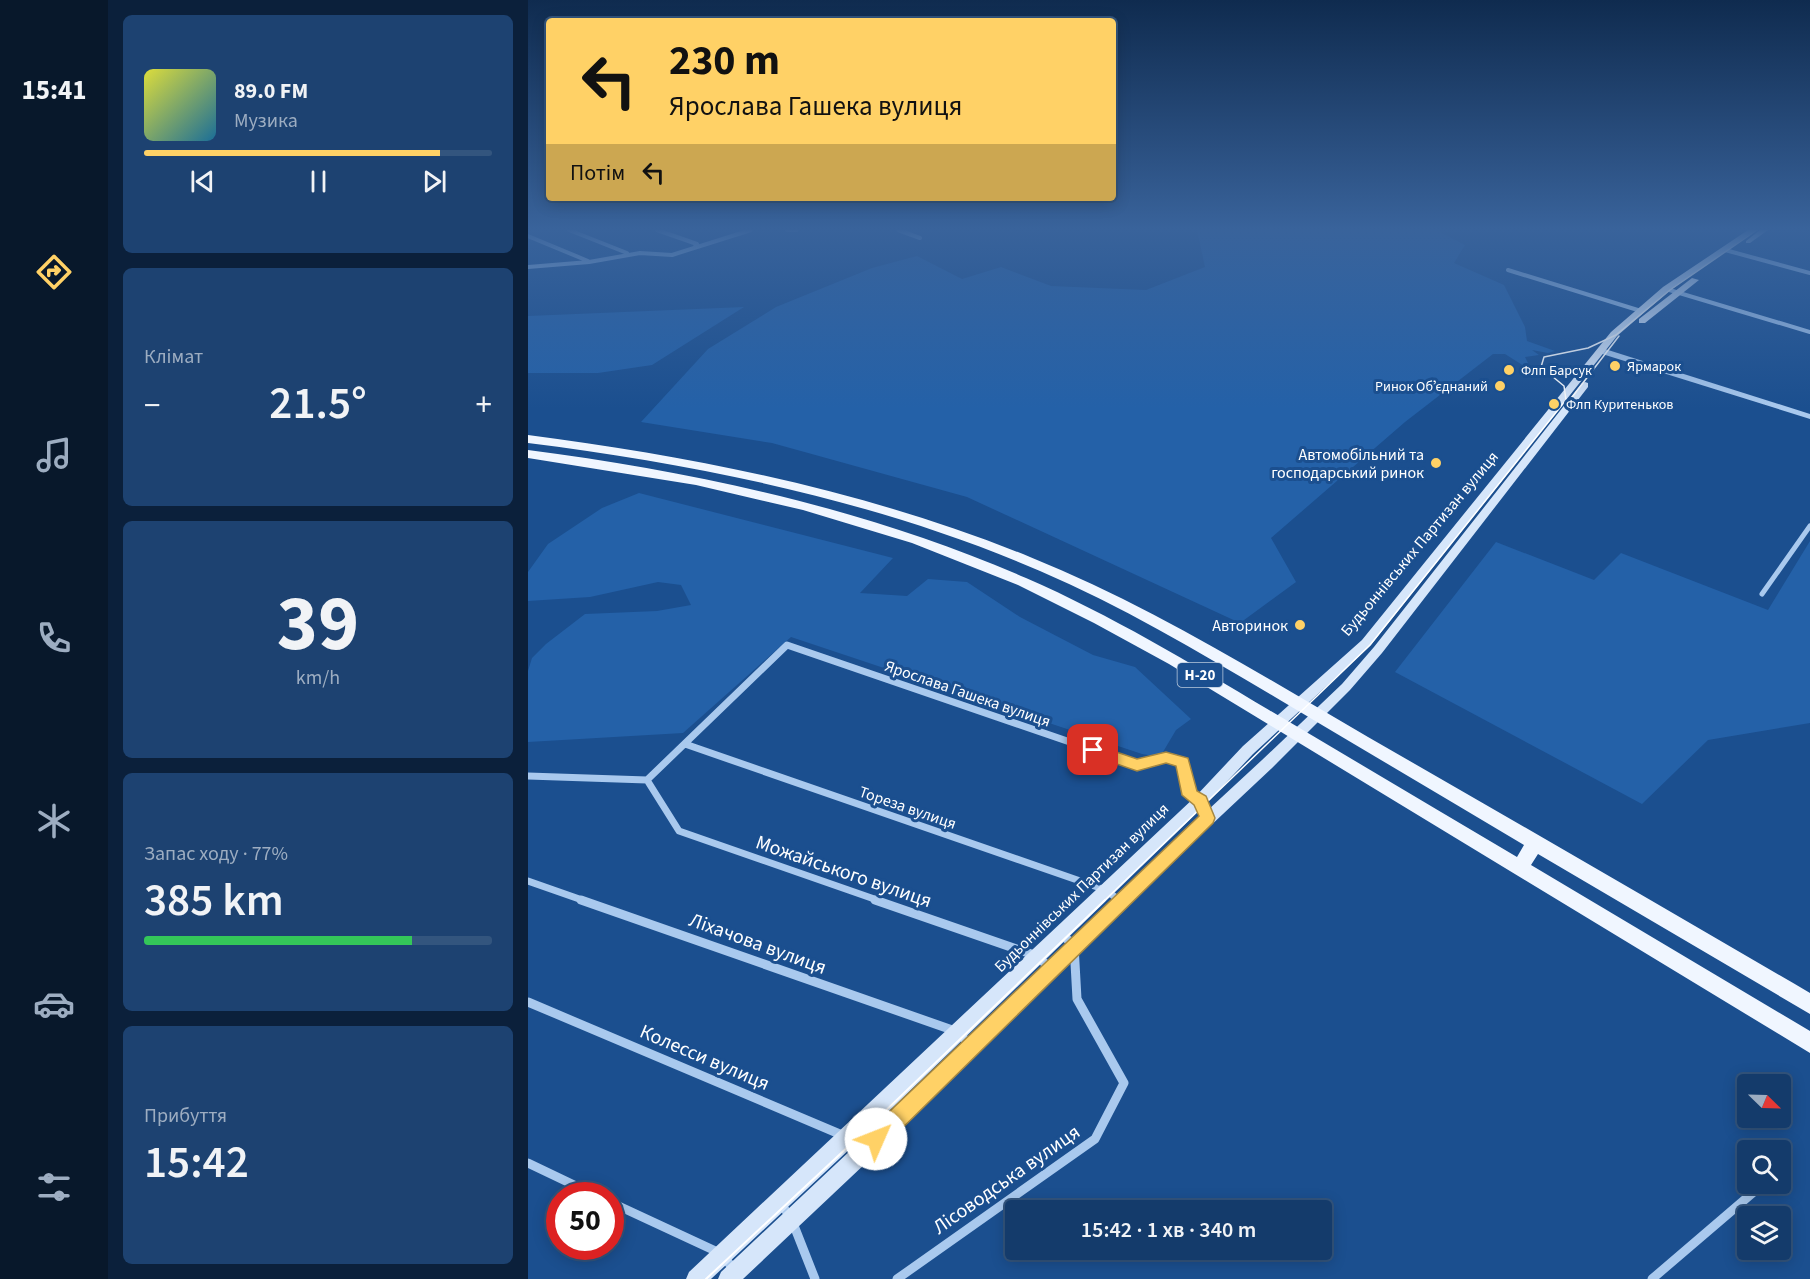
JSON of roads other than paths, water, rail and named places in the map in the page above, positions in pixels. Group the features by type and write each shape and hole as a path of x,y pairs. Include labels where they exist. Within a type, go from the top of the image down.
{"main road":[{"name":"Будьоннівських Партизан вулиця","path":"696,1279 779,1201 854,1146 971,1046 1346,687 1378,650 1606,352 1614,334 1665,290"},
{"name":"Будьоннівських Партизан вулиця","path":"732,1276 791,1218 958,1032 1200,801 1326,676 1366,643 1606,352 1680,290"},
{"name":"Н-20","path":"528,440 656,457 768,480 940,528 1047,569 1118,602 1194,642 1810,1004"},
{"name":"Н-20","path":"528,454 641,470 753,494 864,524 970,560 1100,619 1174,660 1810,1043"},
{"path":"1520,867 1536,842"}],"street":[{"path":"1572,290 1641,311"},
{"path":"1669,290 1810,333"},
{"path":"1606,352 1810,417"},
{"path":"1762,594 1810,526"},
{"name":"Ярослава Гашека вулиця","path":"685,744 787,645 1137,765 1166,758 1183,762 1190,795 1200,801 1207,818"},
{"path":"528,776 647,780 685,744"},
{"name":"Тореза вулиця","path":"685,744 1106,890 1120,901"},
{"name":"Можайського вулиця","path":"647,780 679,831 1037,956 1050,968"},
{"name":"Ліхачова вулиця","path":"528,880 958,1032 971,1046"},
{"path":"1060,934 1074,945"},
{"name":"Лісоводська вулиця","path":"897,1279 1095,1139 1124,1083 1077,999 1074,945"},
{"name":"Колесси вулиця","path":"528,1002 854,1146"},
{"path":"528,1163 568,1182"},
{"path":"1652,1279 1751,1194"},
{"path":"779,1201 791,1218 815,1279"},
{"path":"624,1208 722,1254 732,1276"}],"tram line":[{"path":"1104,901 1370,645 1566,400 1564,386 1541,367 1544,357 1588,348 1616,335 1670,290"},
{"path":"1566,405 1619,336"},
{"path":"706,1279 852,1143 1105,900"}],"place":[{"name":"Ярмарок","path":"1615,366"},
{"name":"Флп Барсук","path":"1509,370"},
{"name":"Ринок Обʼєднаний","path":"1500,386"},
{"name":"Флп Куритеньков","path":"1554,404"},
{"name":"Автомобільний та господарський ринок","path":"1436,463"},
{"name":"Авторинок","path":"1300,625"}]}
